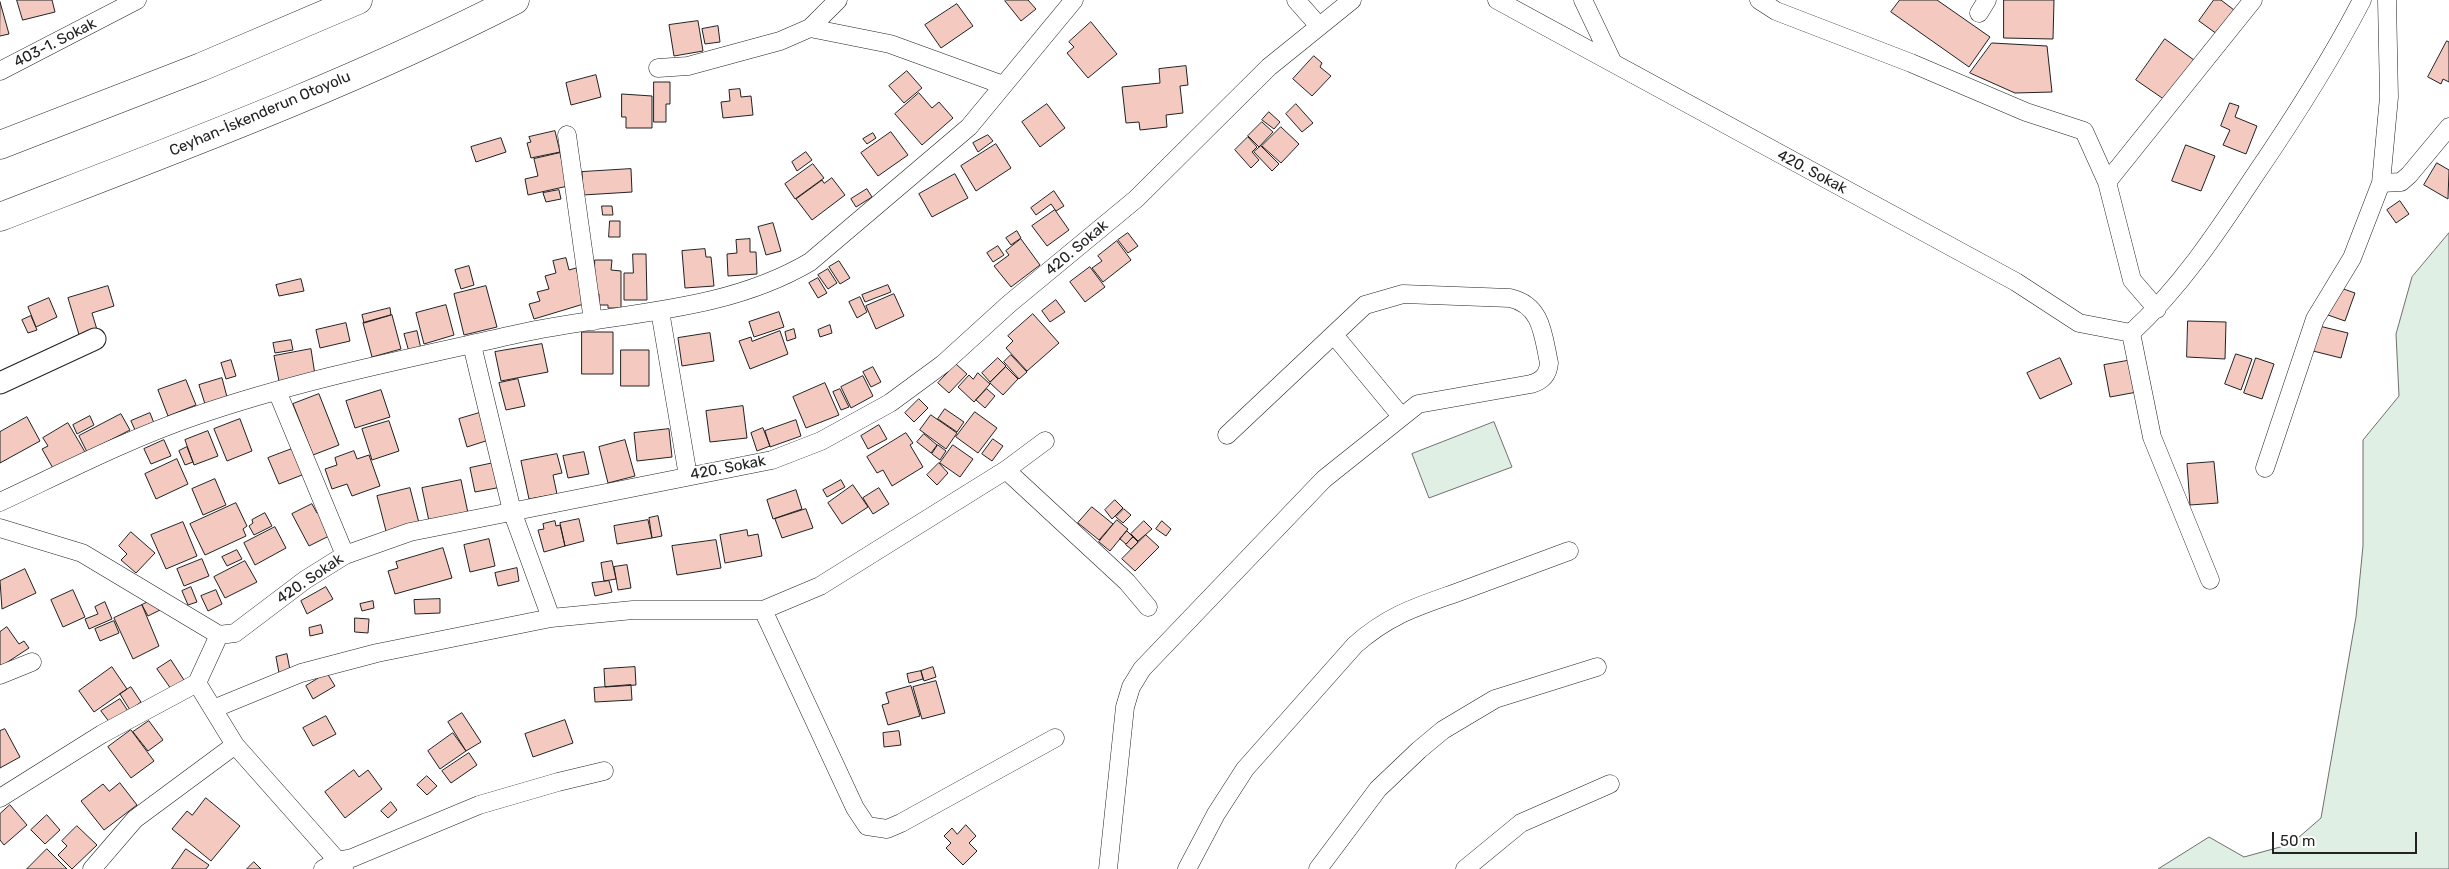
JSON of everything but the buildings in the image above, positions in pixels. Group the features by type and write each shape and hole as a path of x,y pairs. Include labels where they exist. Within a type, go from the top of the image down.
{"highway":[{"path":"0,145 201,67 358,0"},
{"name":"Ceyhan-İskenderun Otoyolu","path":"0,217 226,129 448,34 515,0"}],"street":[{"name":"403-1. Sokak","path":"0,71 137,0"},
{"path":"658,68 688,66 780,41 810,28 838,0"},
{"path":"0,502 138,437 196,416 277,392 519,333 660,311 717,298 785,276 810,262 969,127 1074,0"},
{"path":"1296,0 1319,26"},
{"name":"420. Sokak","path":"219,635 235,633 305,580 345,554 410,532 512,510 772,460 820,441 890,403 943,364 1009,304 1136,199 1270,67 1352,0"},
{"name":"420. Sokak","path":"1497,0 2016,282 2079,323 2131,333"},
{"path":"1583,0 1613,63"},
{"path":"1759,0 1776,11 1911,63 2026,112 2084,132 2107,182 2132,280 2156,309"},
{"path":"2107,182 2253,0"},
{"path":"2210,580 2152,437 2131,333 2187,275 2275,146 2341,41 2362,0"},
{"path":"2265,468 2315,319 2352,258 2381,183 2389,97 2388,0"},
{"path":"810,28 890,44 1003,85"},
{"path":"2381,183 2401,182 2449,127"},
{"path":"566,135 593,320"},
{"path":"1108,869 1125,707 1131,687 1142,669 1324,479 1401,416 1418,404 1531,384 1543,379 1549,369 1549,363 1540,320 1536,313 1522,302 1510,298 1403,294 1365,305 1227,435"},
{"path":"660,311 688,476"},
{"path":"1334,335 1401,416"},
{"path":"0,383 95,339"},
{"path":"472,345 512,510 551,618"},
{"path":"277,392 345,554"},
{"path":"213,709 301,673 377,653 551,618 633,610 763,610 820,586 1006,470 1045,441"},
{"path":"1006,470 1127,582 1148,607"},
{"path":"0,528 82,553 219,635 196,683 102,734 0,798"},
{"path":"1186,869 1216,814 1245,769 1355,645 1369,632 1414,606 1569,551"},
{"path":"763,610 855,808 867,826 886,829 900,823 1055,738"},
{"path":"0,675 32,662"},
{"path":"1318,869 1378,788 1444,730 1495,699 1597,666"},
{"path":"196,683 235,745 335,866 479,805 558,782 604,772"},
{"path":"92,869 135,819 235,745"},
{"path":"1465,869 1521,822 1610,784"}],"green space":[{"path":"2449,233 2449,869 2158,869 2209,837 2244,857 2291,844 2321,818 2356,617 2363,546 2363,440 2399,396 2396,334 2412,277"},
{"path":"1494,422 1512,467 1429,498 1412,454"}]}
